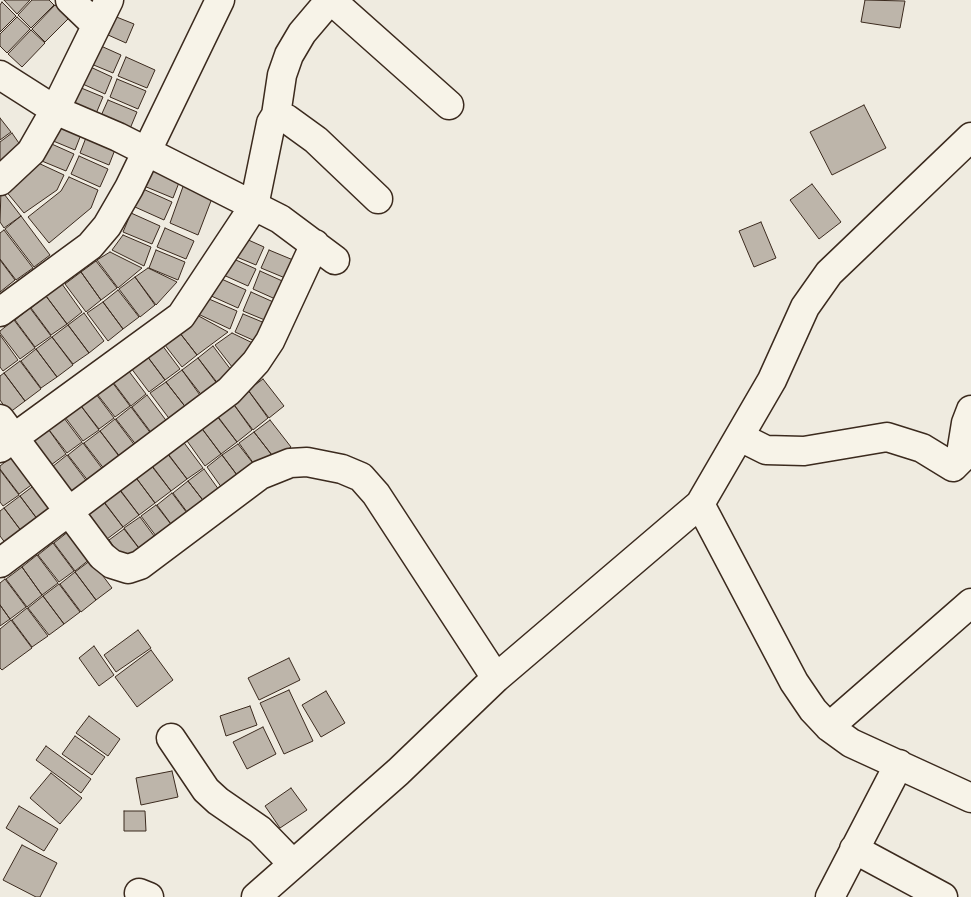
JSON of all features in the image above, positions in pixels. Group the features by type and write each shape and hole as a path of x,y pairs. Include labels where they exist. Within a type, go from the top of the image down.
{"street":[{"path":"70,0 96,25"},
{"path":"0,181 31,152 55,110 109,0"},
{"path":"0,312 90,246 117,209 220,0"},
{"path":"448,105 330,0 302,33 288,55 282,75 276,115 271,123 254,206 181,316 5,435 102,556 112,564 128,569 140,565 260,475 290,463 321,464 342,469 361,477 376,494 496,678"},
{"path":"0,75 55,110 118,137 280,219 325,252 256,362 229,391 0,563"},
{"path":"276,115 287,119 316,140 378,199"},
{"path":"256,897 398,772 496,678 700,504 772,380 805,307 829,273 971,138"},
{"path":"740,437 766,450 804,451 887,437 922,448 953,467 960,460 971,410"},
{"path":"700,504 794,682 813,710 829,727 851,743 971,798"},
{"path":"829,727 971,602"},
{"path":"171,738 206,790 218,801 260,830 293,864"},
{"path":"830,897 899,764"},
{"path":"854,850 943,897"}],"building":[{"path":"4,0 30,0 17,14"},
{"path":"32,0 49,0 54,5 31,28 18,15"},
{"path":"865,0 905,1 900,28 861,22"},
{"path":"2,2 16,16 0,32 0,5"},
{"path":"55,5 68,19 45,42 32,29"},
{"path":"104,12 134,24 126,43 97,30"},
{"path":"17,17 30,29 7,53 0,46 0,34"},
{"path":"31,30 45,43 22,67 8,54"},
{"path":"92,42 121,55 113,73 84,61"},
{"path":"126,57 155,70 147,88 118,76"},
{"path":"84,64 112,77 105,94 76,81"},
{"path":"117,79 146,91 138,109 110,97"},
{"path":"74,85 103,97 95,116 67,103"},
{"path":"108,100 137,112 129,131 100,118"},
{"path":"864,105 886,148 832,175 810,132"},
{"path":"0,118 11,132 0,140"},
{"path":"53,119 82,132 75,150 46,138"},
{"path":"12,133 23,149 0,166 0,142"},
{"path":"87,135 116,147 109,165 80,153"},
{"path":"45,141 74,154 66,171 37,159"},
{"path":"79,156 108,169 100,187 71,174"},
{"path":"36,162 64,175 57,190 24,213 5,190"},
{"path":"152,168 180,180 173,198 144,186"},
{"path":"69,177 98,190 91,208 49,243 28,217 61,191"},
{"path":"185,181 214,193 198,235 170,223"},
{"path":"812,184 841,222 819,239 790,200"},
{"path":"143,189 172,202 164,220 135,207"},
{"path":"1,190 21,216 4,228 0,222"},
{"path":"131,213 160,226 152,244 123,232"},
{"path":"21,216 50,255 34,267 5,229"},
{"path":"761,222 776,258 754,267 739,231"},
{"path":"165,228 194,241 186,259 157,247"},
{"path":"4,230 33,268 16,280 0,259 0,233"},
{"path":"235,234 264,247 256,265 227,253"},
{"path":"123,235 151,247 144,266 112,250"},
{"path":"156,250 185,262 178,280 149,268"},
{"path":"269,250 298,262 290,280 261,268"},
{"path":"110,252 142,268 118,288 97,260"},
{"path":"227,256 256,269 248,286 219,273"},
{"path":"0,260 15,280 0,292"},
{"path":"96,261 117,288 101,300 81,272"},
{"path":"148,268 177,282 156,305 135,277"},
{"path":"260,271 289,284 282,302 253,289"},
{"path":"81,272 101,300 86,312 65,284"},
{"path":"135,277 155,305 140,317 119,289"},
{"path":"217,277 246,290 238,308 209,295"},
{"path":"62,284 82,312 67,324 46,296"},
{"path":"118,290 139,317 123,329 103,302"},
{"path":"251,292 280,305 272,323 243,311"},
{"path":"46,296 67,324 51,335 31,308"},
{"path":"209,299 237,311 230,329 198,314"},
{"path":"103,302 123,329 108,341 87,313"},
{"path":"30,308 51,336 35,347 15,320"},
{"path":"84,313 104,341 89,353 68,325"},
{"path":"195,314 228,332 197,355 176,328"},
{"path":"243,314 272,326 264,345 235,332"},
{"path":"14,320 35,348 20,359 0,333"},
{"path":"68,325 89,353 73,364 52,337"},
{"path":"176,328 197,355 182,367 161,340"},
{"path":"232,333 261,347 236,372 215,345"},
{"path":"0,335 18,360 3,371 0,367"},
{"path":"52,337 73,365 57,377 36,349"},
{"path":"159,341 180,369 165,380 144,352"},
{"path":"213,346 234,374 219,385 198,358"},
{"path":"36,349 57,377 41,388 21,361"},
{"path":"144,352 165,380 149,392 128,364"},
{"path":"198,358 218,385 203,397 182,370"},
{"path":"20,361 41,389 25,401 4,373"},
{"path":"125,366 146,394 131,406 110,378"},
{"path":"182,370 202,398 187,409 166,382"},
{"path":"4,373 25,401 9,413 0,400 0,376"},
{"path":"109,378 130,406 115,417 94,390"},
{"path":"263,379 284,406 269,418 248,390"},
{"path":"166,382 187,409 171,421 150,393"},
{"path":"93,390 114,418 99,429 78,402"},
{"path":"248,390 268,418 253,430 232,402"},
{"path":"147,395 168,423 153,435 132,407"},
{"path":"78,402 99,430 83,441 62,413"},
{"path":"232,402 252,430 237,442 216,414"},
{"path":"131,407 152,435 137,446 116,419"},
{"path":"61,414 82,442 67,453 46,426"},
{"path":"216,415 237,442 221,454 200,426"},
{"path":"115,419 136,447 121,458 100,431"},
{"path":"270,420 291,447 275,459 254,432"},
{"path":"46,426 66,454 51,465 30,438"},
{"path":"200,426 221,454 205,466 185,438"},
{"path":"100,431 121,459 105,470 84,443"},
{"path":"254,432 275,459 259,471 239,443"},
{"path":"182,440 203,468 187,479 166,451"},
{"path":"83,443 104,471 89,482 68,455"},
{"path":"238,444 259,471 243,483 222,455"},
{"path":"166,452 187,479 171,491 150,463"},
{"path":"14,455 34,483 19,494 0,469 0,466"},
{"path":"67,455 88,483 73,494 52,467"},
{"path":"222,455 243,483 227,495 207,467"},
{"path":"150,464 171,491 155,503 134,475"},
{"path":"204,469 224,497 209,508 188,481"},
{"path":"0,470 19,495 3,506 0,502"},
{"path":"134,475 155,503 139,515 118,487"},
{"path":"188,481 209,508 193,520 173,493"},
{"path":"36,484 57,512 41,524 20,496"},
{"path":"118,488 139,515 123,527 102,499"},
{"path":"172,493 193,521 177,532 157,505"},
{"path":"20,496 41,524 25,536 4,508"},
{"path":"102,500 123,527 107,539 87,511"},
{"path":"156,505 177,532 162,544 141,516"},
{"path":"4,508 25,536 9,548 0,536 0,511"},
{"path":"140,517 160,544 145,556 124,528"},
{"path":"124,529 145,556 129,568 109,540"},
{"path":"69,531 90,559 75,571 54,543"},
{"path":"53,543 74,571 59,582 38,555"},
{"path":"37,555 58,583 42,595 22,567"},
{"path":"91,560 112,588 96,600 75,572"},
{"path":"22,567 42,595 27,607 6,579"},
{"path":"75,572 96,600 81,612 60,584"},
{"path":"5,579 26,607 10,619 0,605 0,583"},
{"path":"59,584 80,612 64,624 43,596"},
{"path":"43,596 64,624 49,635 28,608"},
{"path":"0,605 10,619 0,626"},
{"path":"27,608 48,636 32,647 12,620"},
{"path":"11,620 32,648 2,670 0,668 0,629"},
{"path":"138,630 151,648 116,672 104,655"},
{"path":"94,646 114,675 99,686 79,658"},
{"path":"151,650 173,680 137,707 115,677"},
{"path":"289,658 300,680 259,700 248,678"},
{"path":"289,690 313,741 284,754 260,703"},
{"path":"326,691 345,723 321,737 302,705"},
{"path":"250,706 257,725 226,736 220,716"},
{"path":"89,716 120,739 108,756 76,733"},
{"path":"263,727 276,754 247,769 233,742"},
{"path":"75,736 105,757 92,775 62,754"},
{"path":"46,746 91,779 81,793 36,760"},
{"path":"172,771 178,797 141,805 136,778"},
{"path":"51,773 82,798 60,824 30,798"},
{"path":"291,788 307,810 280,828 265,806"},
{"path":"19,806 58,829 44,851 6,828"},
{"path":"124,811 145,811 146,831 124,831"},
{"path":"22,845 57,863 40,897 36,897 3,880"}]}
